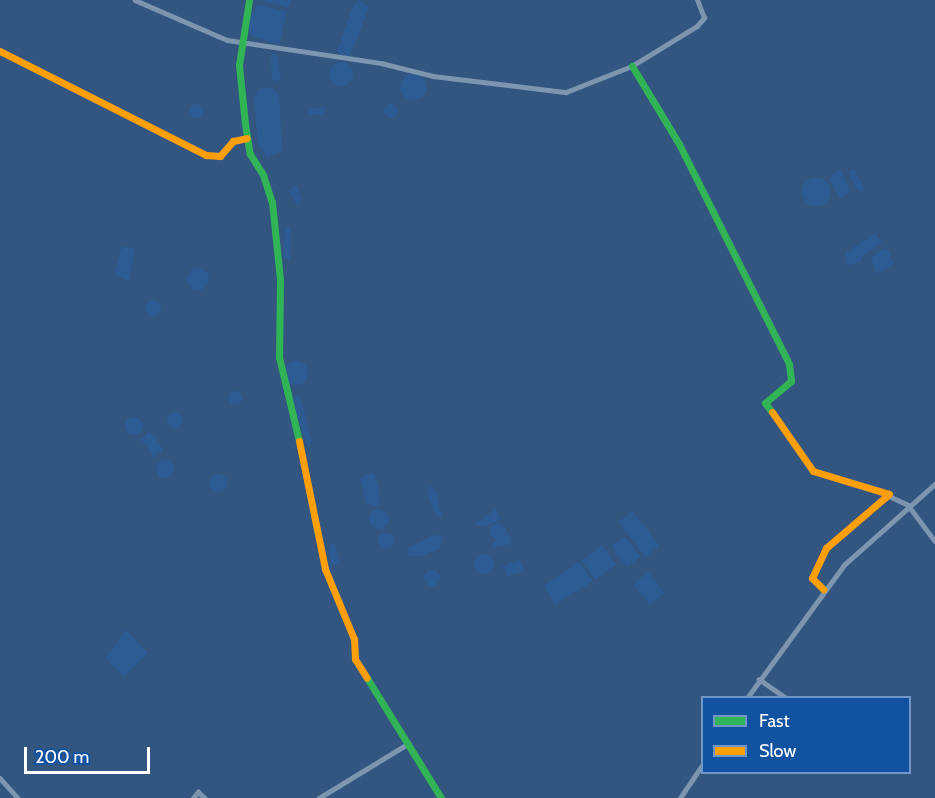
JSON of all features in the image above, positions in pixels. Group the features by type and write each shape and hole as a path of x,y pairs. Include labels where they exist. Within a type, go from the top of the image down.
{"street":[{"path":"135,0 209,34 243,43 381,63 442,77 566,92 632,66 703,21 697,0"},
{"path":"249,0 243,19 243,43 239,64 247,138 250,154 263,175 272,202 280,280 279,357 314,501 325,569 354,639 355,658 441,798"},
{"path":"0,51 206,155 220,156 233,141 247,138"},
{"path":"632,66 679,144 789,364 791,381 765,403 813,471 889,496 908,505 935,541"},
{"path":"748,696 823,589 908,505 935,483"},
{"path":"823,589 812,578 826,548 833,539 889,496"},
{"path":"759,679 783,696"},
{"path":"319,798 409,744"},
{"path":"680,798 701,766"},
{"path":"0,778 18,798"},
{"path":"194,798 198,792 205,798"}],"water":[{"path":"260,0 291,0 288,8"},
{"path":"359,0 369,6 350,56 341,56 337,51 354,4"},
{"path":"258,4 287,12 279,44 249,35 250,17"},
{"path":"276,52 281,76 277,82 272,79 271,62 272,54"},
{"path":"341,62 350,65 353,74 350,83 341,86 332,83 329,74 332,65"},
{"path":"413,74 423,77 426,87 423,97 413,100 403,97 400,87 403,77"},
{"path":"271,88 279,93 282,151 267,157 258,144 254,98 258,89"},
{"path":"194,104 200,104 204,111 200,118 194,118 190,114 190,108"},
{"path":"391,104 396,106 398,111 396,116 391,118 386,116 384,111 386,106"},
{"path":"325,107 325,115 306,115 309,108"},
{"path":"854,169 864,188 860,194 848,173"},
{"path":"841,170 850,192 841,199 830,180 832,173"},
{"path":"816,178 826,182 830,192 826,202 816,206 806,202 802,192 806,182"},
{"path":"297,184 302,200 298,207 288,190"},
{"path":"285,225 291,229 290,260 283,257"},
{"path":"875,233 882,242 863,255 861,261 847,266 845,253"},
{"path":"122,246 135,249 129,281 114,274"},
{"path":"886,247 894,263 877,274 871,257"},
{"path":"198,268 206,271 209,279 206,287 198,290 190,287 187,279 190,271"},
{"path":"150,300 156,300 161,308 159,314 150,316 145,311 145,305"},
{"path":"296,361 301,362 307,368 307,378 301,384 296,385 291,384 285,378 284,373 285,368 291,362"},
{"path":"232,391 238,391 242,398 238,405 232,405 228,401 228,395"},
{"path":"299,393 312,441 308,448 295,407 295,396"},
{"path":"175,412 181,414 183,420 181,426 175,428 169,426 167,420 169,414"},
{"path":"130,417 138,417 143,422 141,433 130,435 125,430 125,422"},
{"path":"148,432 154,434 163,450 154,458 141,439"},
{"path":"161,460 169,460 174,465 172,476 161,478 156,473 156,465"},
{"path":"374,472 380,498 379,505 373,506 366,503 360,478"},
{"path":"214,474 222,474 227,479 225,490 214,492 209,487 209,479"},
{"path":"429,486 435,489 442,516 435,515 427,493"},
{"path":"379,509 386,512 389,519 386,526 379,529 372,526 369,519 372,512"},
{"path":"496,509 501,519 484,527 474,524"},
{"path":"633,511 659,546 645,557 619,522"},
{"path":"495,523 501,523 506,531 504,537 495,539 490,534 490,528"},
{"path":"386,533 392,535 394,541 392,547 386,549 380,547 378,541 380,535"},
{"path":"509,534 513,540 510,544 492,548 494,541"},
{"path":"435,535 443,536 440,548 421,556 409,556 408,548"},
{"path":"625,536 640,557 627,567 611,546"},
{"path":"330,544 335,544 340,563 332,566 328,552"},
{"path":"602,545 616,564 595,580 581,560"},
{"path":"480,554 488,554 494,560 494,568 488,574 480,574 474,568 474,560"},
{"path":"520,559 525,570 507,576 502,566"},
{"path":"579,561 593,581 555,605 544,586"},
{"path":"432,570 438,572 440,578 438,584 432,586 426,584 424,578 426,572"},
{"path":"648,572 665,593 650,605 633,584"},
{"path":"126,630 148,653 124,677 105,658"}],"traffic: fast":[{"path":"249,0 239,65 245,124 250,154 263,175 272,202 280,280 279,357 299,441"},
{"path":"632,66 679,144 789,364 791,381 765,403 772,412"},
{"path":"367,678 441,798"}],"traffic: slow":[{"path":"0,51 206,155 220,156 233,141 247,138"},
{"path":"772,412 813,471 889,494 826,548 812,578 823,589"},
{"path":"299,441 325,569 354,639 355,659 367,678"}]}
